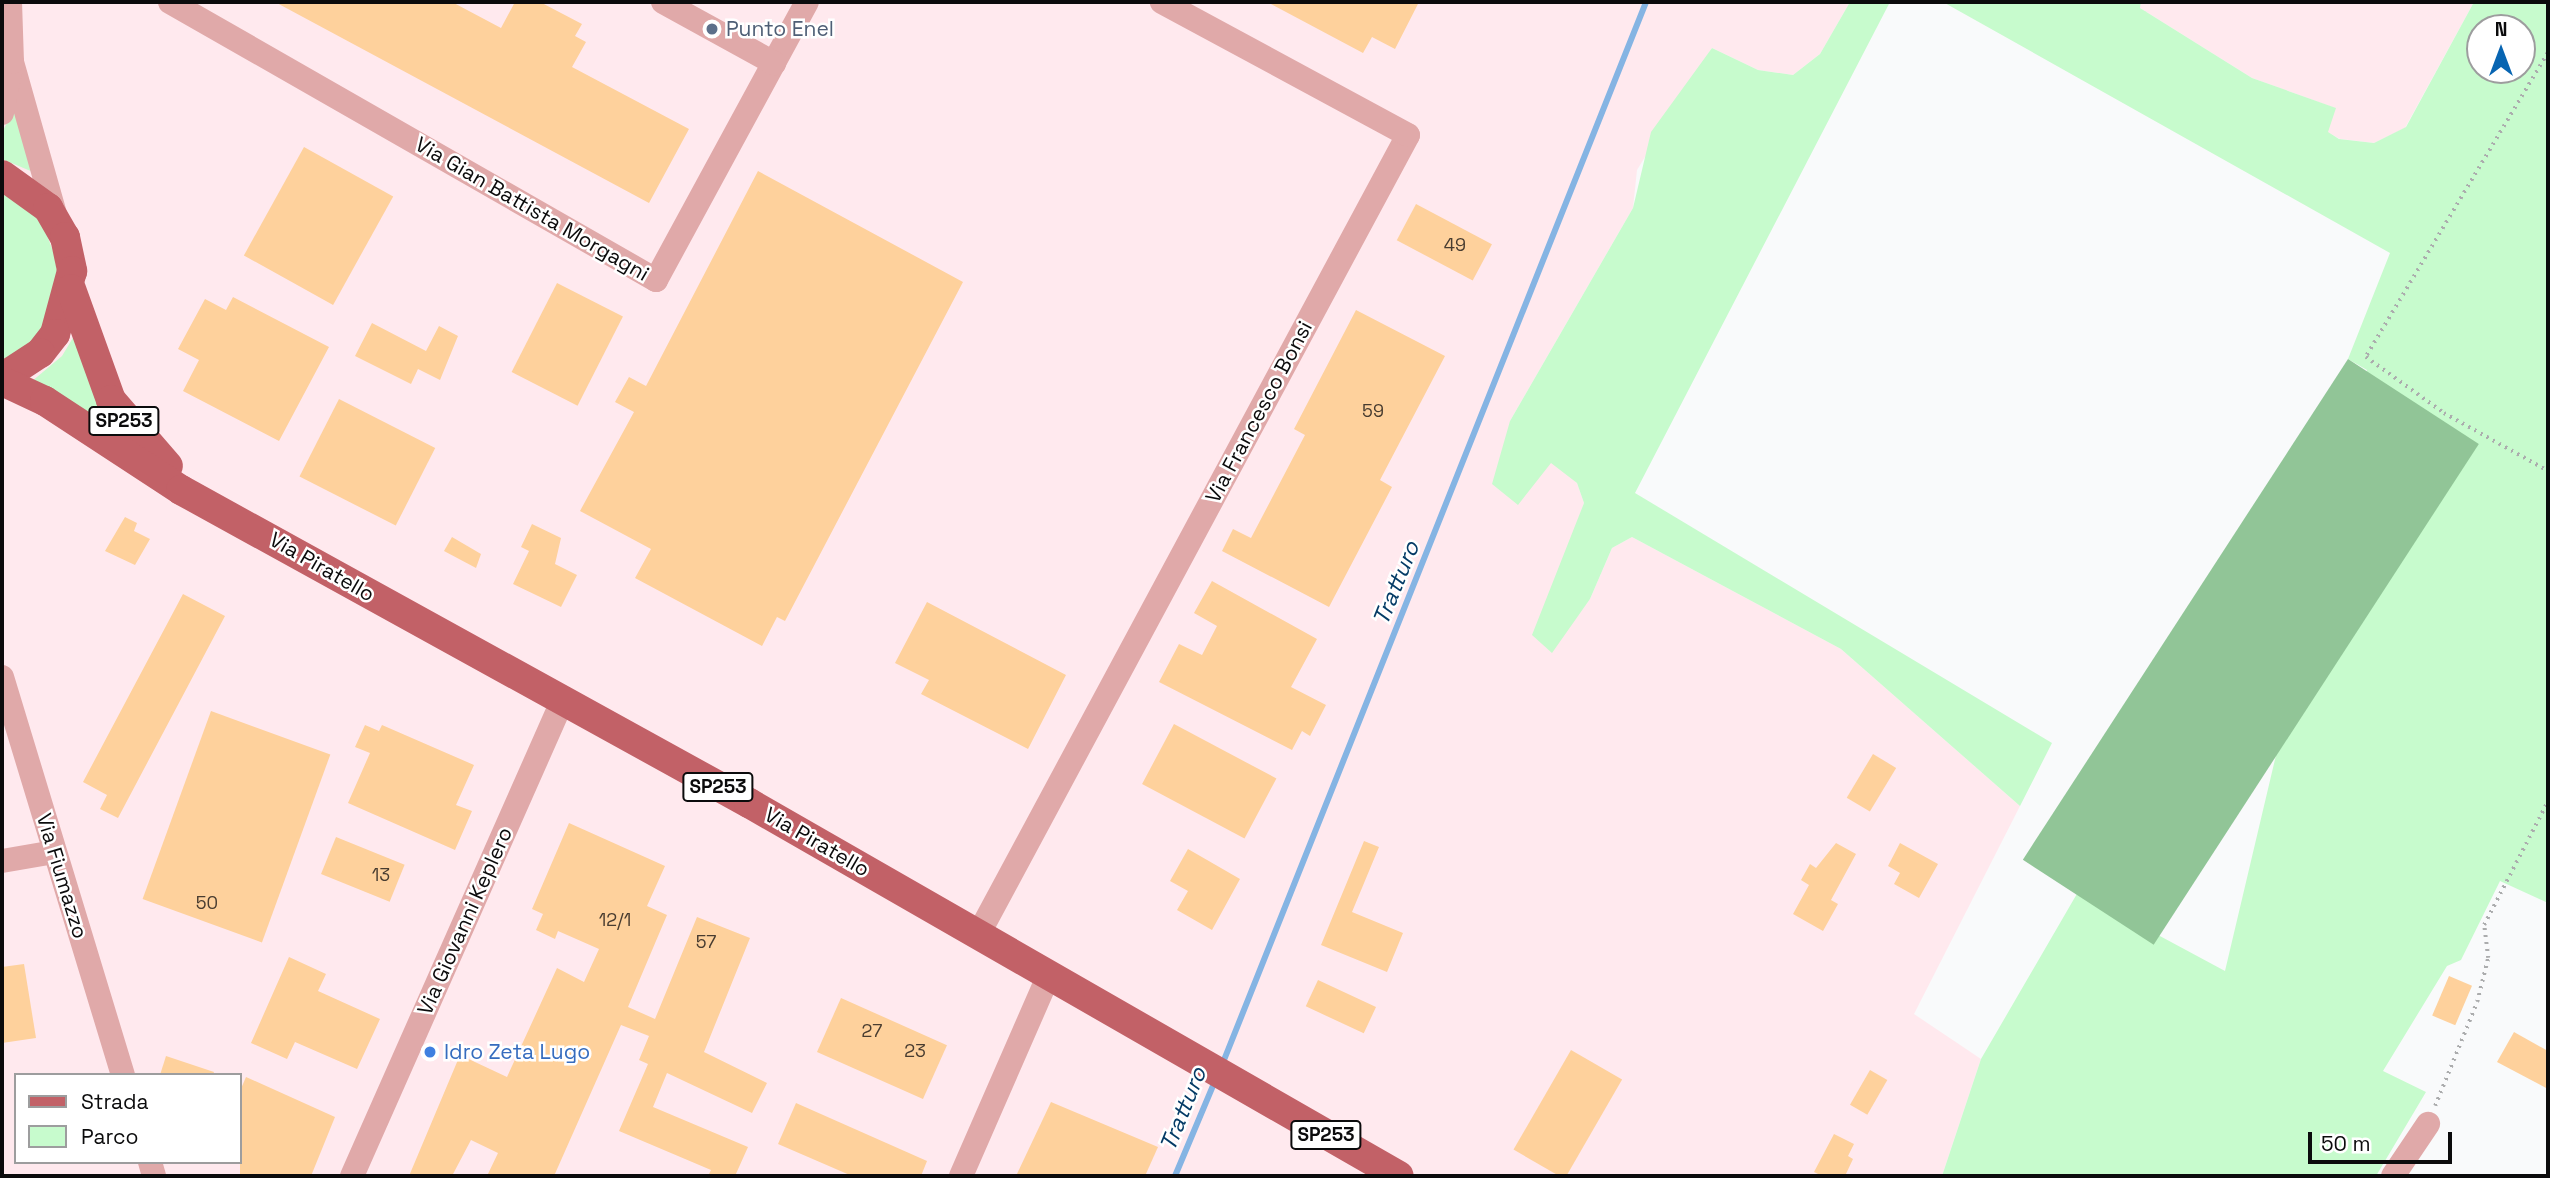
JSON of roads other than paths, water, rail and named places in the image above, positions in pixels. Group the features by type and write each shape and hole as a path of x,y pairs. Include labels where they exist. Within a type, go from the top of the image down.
{"main road":[{"name":"SP253","path":"2,175 36,195 57,222 70,254 71,289 48,344 2,379"},
{"name":"Via Piratello","path":"71,289 95,364 127,425 232,516"},
{"name":"Via Piratello","path":"2,379 232,516 561,704 978,935 1399,1176"}],"street":[{"path":"2,113 12,62 10,2"},
{"name":"Via Gian Battista Morgagni","path":"170,2 656,280 807,2"},
{"path":"663,2 774,63"},
{"name":"Via Francesco Bonsi","path":"978,935 1408,135 1162,2"},
{"path":"12,62 57,222"},
{"name":"Via Fiumazzo","path":"2,677 122,1073"},
{"name":"Via Giovanni Keplero","path":"352,1176 561,704"},
{"path":"2,861 54,852"},
{"path":"961,1176 1049,975"},
{"path":"2393,1176 2428,1124"}],"waterway":[{"name":"Tratturo","path":"1222,1065 1646,2"},
{"name":"Tratturo","path":"1175,1176 1215,1081"}],"place":[{"name":"Punto Enel","path":"712,29"},
{"name":"Idro Zeta Lugo","path":"430,1052"}]}
